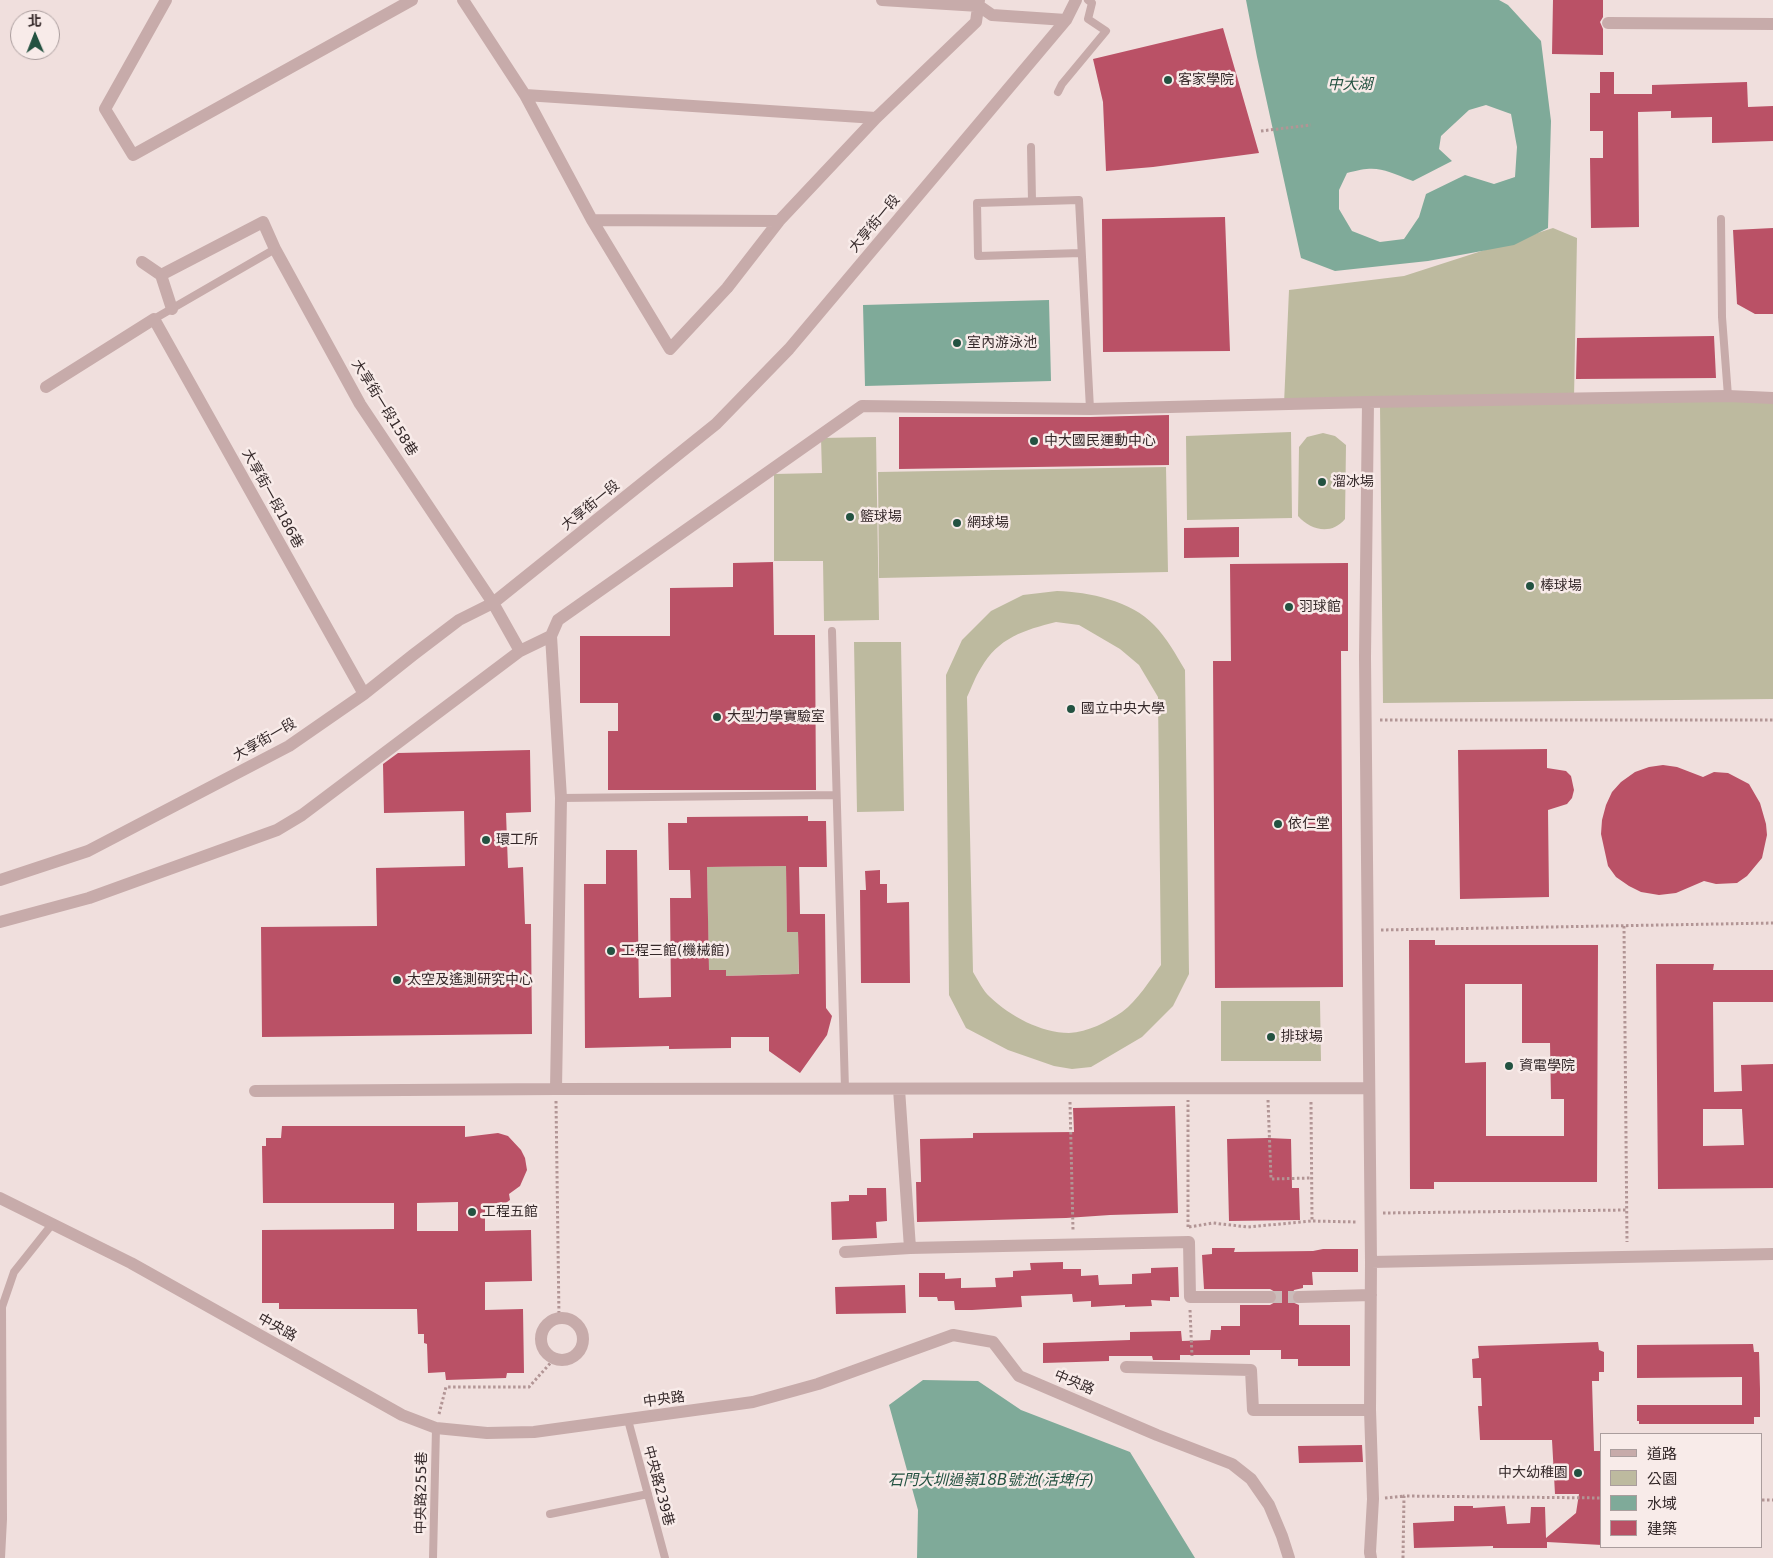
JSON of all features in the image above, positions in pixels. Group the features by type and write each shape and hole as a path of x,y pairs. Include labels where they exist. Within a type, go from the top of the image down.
{"street":[{"path":"166,0 105,109 133,155 412,0"},
{"path":"463,0 525,95 592,220 670,349 727,288 780,221 876,118 976,22 979,3"},
{"path":"882,0 979,3 992,14 1066,20"},
{"name":"大享街一段","path":"0,880 88,851 289,746 364,694 413,654 460,620 493,603 716,424 789,349 1066,20 1076,0"},
{"path":"1608,24 1773,24"},
{"path":"525,95 876,118"},
{"path":"592,220 780,221"},
{"name":"大享街一段158巷","path":"161,275 263,222 275,249 360,404 493,603 520,651"},
{"path":"142,262 161,275 172,309"},
{"path":"46,387 154,319"},
{"name":"大享街一段186巷","path":"154,319 364,694"},
{"path":"556,1093 561,798 550,636 558,620 862,406 1090,409 1728,396 1773,398"},
{"path":"1368,402 1365,657 1371,1296 1370,1410 1373,1499 1370,1555"},
{"path":"0,922 90,898 277,830 302,815 520,651 550,636"},
{"path":"255,1091 556,1093 844,1089 1369,1088"},
{"path":"899,1089 910,1248"},
{"name":"中央路","path":"0,1198 131,1263 402,1415 436,1428 487,1433 534,1432 753,1402 818,1384 953,1335 993,1342 1019,1376 1157,1435 1232,1464 1251,1479 1269,1505 1282,1536 1288,1558"},
{"path":"844,1252 910,1248 1189,1242 1190,1297 1270,1297"},
{"path":"1370,1262 1773,1254"},
{"path":"1299,1297 1371,1296"},
{"path":"559,1318 565,1318 577,1324 581,1329 582,1348 567,1360 554,1359 544,1350 541,1337 547,1324 559,1318"},
{"path":"1126,1367 1251,1370 1253,1410 1370,1410"}],"lane":[{"path":"1058,92 1062,84 1106,31 1088,19 1092,3 1088,0"},
{"path":"1031,148 1032,201"},
{"path":"1081,253 978,256 978,203 1079,200 1090,409"},
{"path":"1721,219 1722,317 1728,396"},
{"path":"154,319 275,249"},
{"path":"832,632 844,1089"},
{"path":"561,798 836,795"},
{"path":"1,1558 3,1519 2,1307 14,1272 53,1223"},
{"name":"中央路239巷","path":"628,1420 665,1558"},
{"name":"中央路255巷","path":"434,1558 436,1428"},
{"path":"550,1514 648,1494"}],"path":[{"path":"1261,131 1311,125"},
{"path":"1366,720 1773,720"},
{"path":"1368,930 1773,923"},
{"path":"1624,926 1628,1256"},
{"path":"1070,1088 1074,1245"},
{"path":"1188,1088 1189,1242"},
{"path":"1268,1088 1271,1179 1312,1178"},
{"path":"1311,1088 1312,1221"},
{"path":"556,1093 559,1318"},
{"path":"1188,1227 1213,1223 1248,1227 1370,1218 1627,1210"},
{"path":"1190,1297 1193,1368"},
{"path":"436,1428 446,1387 529,1387 554,1359"},
{"path":"1403,1558 1404,1496 1600,1498"}],"green space":[{"path":"1553,228 1577,238 1574,398 1284,404 1289,290 1404,276"},
{"path":"1773,400 1773,699 1383,703 1380,405"},
{"path":"1291,432 1292,518 1187,520 1186,436"},
{"name":"溜冰場","path":"1323,433 1335,436 1346,445 1345,519 1340,524 1328,529 1315,528 1298,516 1299,447 1307,437"},
{"name":"籃球場","path":"876,437 879,620 824,621 823,561 774,561 774,474 822,473 821,438"},
{"path":"1166,467 1168,572 879,578 878,472"},
{"path":"1057,591 1083,593 1122,604 1145,617 1159,630 1185,670 1189,974 1173,1006 1142,1037 1091,1067 1072,1069 1054,1066 1008,1050 966,1028 949,995 946,675 962,640 991,611 1023,595","holes":["1056,622 1079,625 1120,649 1139,665 1158,697 1161,965 1138,996 1122,1012 1097,1026 1069,1033 1037,1027 1016,1017 987,995 973,972 967,697 977,675 988,658 1004,642 1033,628"]},
{"path":"854,642 901,642 904,811 857,812"},
{"path":"786,866 787,932 798,932 799,985 791,974 726,976 709,980 707,867"},
{"name":"排球場","path":"1221,1001 1320,1001 1321,1061 1221,1061"}],"water":[{"name":"中大湖","path":"1246,0 1499,0 1508,5 1541,41 1551,121 1548,228 1514,245 1428,261 1335,271 1301,258","holes":["1486,105 1511,114 1517,147 1515,177 1494,184 1465,175 1426,194 1419,217 1404,239 1380,242 1352,231 1339,209 1339,190 1347,173 1374,169 1413,181 1452,161 1439,149 1441,136 1469,110"]},
{"name":"室內游泳池","path":"1049,300 1051,381 865,386 863,305"},
{"name":"石門大圳過嶺18B號池(活埤仔)","path":"923,1380 978,1381 1021,1410 1130,1452 1195,1558 917,1558 918,1510 889,1405"}],"building":[{"path":"1553,0 1603,0 1603,17 1600,22 1603,29 1603,55 1552,54"},
{"name":"客家學院","path":"1223,28 1259,153 1153,167 1106,171 1103,102 1093,59"},
{"path":"1600,72 1614,72 1614,94 1652,94 1652,85 1747,82 1748,107 1773,106 1773,141 1712,143 1712,117 1671,118 1671,111 1638,112 1639,227 1591,228 1590,158 1603,158 1603,131 1590,131 1590,93 1600,93"},
{"path":"1225,217 1230,351 1103,352 1102,219"},
{"path":"1773,228 1773,314 1755,314 1737,304 1733,230"},
{"path":"1714,336 1716,378 1576,379 1577,338"},
{"name":"中大國民運動中心","path":"1169,415 1169,465 899,469 899,417"},
{"path":"1239,527 1239,557 1184,558 1184,528"},
{"name":"大型力學實驗室","path":"773,562 774,635 815,635 816,790 608,790 608,731 618,731 618,703 580,703 580,636 670,636 670,588 733,587 733,563"},
{"name":"依仁堂","path":"1348,563 1348,651 1341,651 1343,987 1215,988 1213,661 1231,661 1230,564"},
{"path":"1547,749 1547,768 1566,771 1571,776 1574,790 1572,798 1567,804 1548,810 1549,897 1460,899 1458,750"},
{"name":"太空及遙測研究中心","path":"530,750 531,812 506,813 508,868 523,867 525,924 531,924 532,1034 262,1037 261,927 377,926 376,868 465,866 464,811 384,813 383,764 398,753"},
{"path":"1663,765 1677,767 1703,777 1714,772 1728,773 1749,784 1760,803 1767,835 1762,858 1747,876 1737,883 1716,884 1704,881 1676,893 1659,895 1641,892 1629,886 1616,877 1608,866 1601,834 1602,820 1612,792 1621,782 1635,772"},
{"name":"工程三館(機械館)","path":"808,816 808,821 826,821 827,867 799,867 800,914 825,914 826,1008 832,1016 827,1035 800,1073 769,1051 769,1037 731,1037 731,1048 669,1049 669,1046 585,1048 584,884 606,884 606,850 637,850 639,998 671,997 670,898 691,898 690,870 669,870 668,823 687,823 687,817","holes":["786,866 787,932 798,932 799,974 726,976 726,970 709,970 707,867"]},
{"path":"880,870 880,884 887,884 887,903 909,902 910,983 861,983 860,890 866,890 865,871"},
{"path":"1409,940 1435,940 1435,945 1598,945 1597,1182 1434,1182 1434,1189 1410,1189","holes":["1465,984 1522,984 1522,1043 1550,1043 1551,1099 1564,1099 1564,1136 1486,1136 1486,1062 1465,1063"]},
{"path":"1656,964 1714,964 1713,970 1773,970 1773,1002 1713,1002 1714,1092 1742,1091 1741,1065 1773,1064 1773,1188 1658,1189","holes":["1703,1109 1742,1109 1744,1145 1703,1146"]},
{"path":"1175,1106 1178,1213 917,1222 916,1182 921,1182 920,1139 973,1138 973,1133 1074,1132 1073,1108"},
{"name":"工程五館","path":"282,1126 465,1126 465,1137 498,1133 508,1136 521,1150 525,1158 527,1170 520,1186 509,1194 510,1200 503,1205 485,1205 485,1231 531,1230 532,1281 485,1282 485,1310 523,1309 524,1373 507,1373 506,1378 446,1380 445,1372 428,1373 427,1344 424,1343 424,1334 418,1334 417,1309 279,1309 279,1303 262,1303 262,1230 394,1229 394,1203 263,1203 262,1146 266,1146 266,1138 281,1138","holes":["458,1202 458,1231 417,1231 417,1203"]},
{"path":"1227,1139 1291,1139 1292,1188 1299,1188 1300,1220 1229,1221"},
{"path":"867,1188 886,1188 887,1221 876,1222 877,1238 832,1240 831,1202 849,1201 849,1195 867,1195"},
{"path":"1212,1248 1235,1248 1234,1252 1358,1249 1358,1272 1312,1272 1313,1285 1303,1285 1303,1288 1294,1290 1291,1297 1292,1302 1299,1305 1299,1325 1350,1325 1350,1366 1298,1366 1298,1359 1281,1359 1281,1350 1250,1350 1250,1355 1180,1355 1180,1360 1153,1360 1152,1356 1109,1356 1109,1361 1043,1363 1043,1343 1130,1340 1130,1332 1181,1331 1182,1341 1210,1340 1211,1330 1221,1330 1221,1326 1240,1326 1240,1305 1270,1305 1277,1301 1277,1293 1270,1289 1204,1289 1202,1255 1212,1254"},
{"path":"1063,1262 1063,1269 1081,1269 1081,1276 1098,1275 1099,1285 1132,1284 1132,1274 1151,1273 1151,1268 1178,1267 1179,1297 1170,1297 1170,1301 1151,1300 1152,1306 1091,1307 1091,1301 1073,1302 1072,1294 1021,1296 1022,1307 955,1310 954,1301 938,1301 937,1297 919,1297 919,1273 945,1273 945,1279 961,1278 961,1288 996,1287 995,1278 1013,1277 1013,1271 1031,1270 1030,1263"},
{"path":"905,1285 906,1313 836,1314 835,1287"},
{"path":"1598,1342 1599,1350 1604,1352 1604,1372 1599,1372 1599,1381 1592,1381 1594,1451 1600,1451 1600,1545 1547,1542 1547,1548 1493,1548 1493,1546 1414,1548 1413,1523 1454,1521 1454,1506 1473,1506 1473,1508 1505,1506 1507,1524 1530,1523 1531,1507 1545,1507 1546,1538 1576,1513 1579,1494 1555,1494 1552,1440 1480,1440 1478,1406 1482,1406 1481,1378 1473,1378 1472,1359 1479,1358 1478,1346"},
{"path":"1753,1344 1754,1352 1759,1352 1760,1389 1760,1417 1754,1417 1754,1424 1639,1424 1639,1421 1637,1421 1637,1405 1742,1405 1742,1377 1637,1378 1637,1345"},
{"path":"1362,1445 1363,1462 1299,1463 1298,1446"}],"tunnel":[{"path":"1270,1297 1299,1297"}],"place":[{"name":"客家學院","path":"1168,80"},
{"name":"室內游泳池","path":"957,343"},
{"name":"中大國民運動中心","path":"1034,441"},
{"name":"溜冰場","path":"1322,482"},
{"name":"籃球場","path":"850,517"},
{"name":"網球場","path":"957,523"},
{"name":"棒球場","path":"1530,586"},
{"name":"羽球館","path":"1289,607"},
{"name":"國立中央大學","path":"1071,709"},
{"name":"大型力學實驗室","path":"717,717"},
{"name":"依仁堂","path":"1278,824"},
{"name":"環工所","path":"486,840"},
{"name":"工程三館(機械館)","path":"611,951"},
{"name":"太空及遙測研究中心","path":"397,980"},
{"name":"排球場","path":"1271,1037"},
{"name":"資電學院","path":"1509,1066"},
{"name":"工程五館","path":"472,1212"},
{"name":"中大幼稚園","path":"1578,1473"}]}
